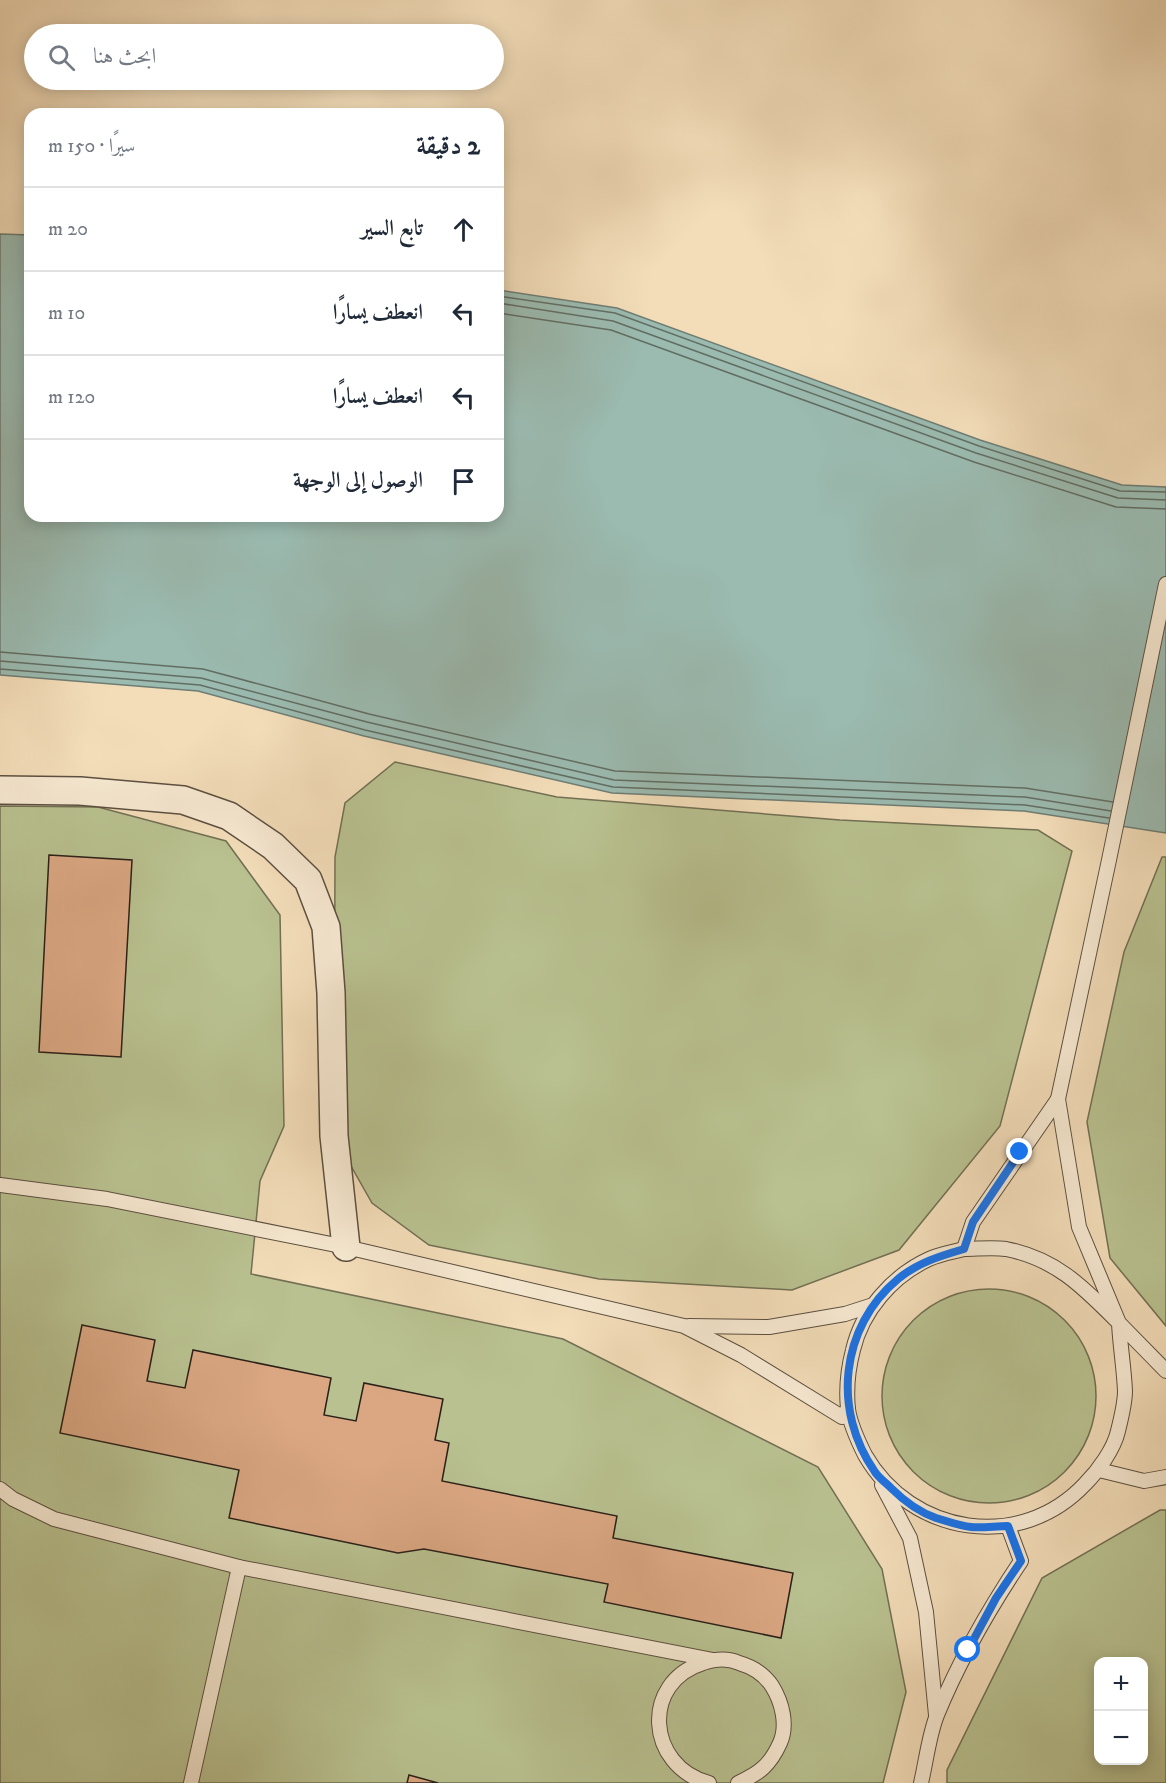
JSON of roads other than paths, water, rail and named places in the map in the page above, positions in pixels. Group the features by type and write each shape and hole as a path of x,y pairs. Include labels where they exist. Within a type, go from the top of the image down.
{"street":[{"path":"0,790 80,791 183,800 229,816 273,846 308,880 326,927 331,993 334,1136 346,1246"}],"lane":[{"path":"875,1473 902,1499 934,1517 971,1527 1008,1526 1043,1515 1074,1496 1099,1470 1118,1433 1125,1393 1119,1323 1079,1227 1058,1099 1166,584"},
{"path":"964,1249 973,1222 1058,1099"},
{"path":"0,1185 107,1199 346,1246 684,1326 769,1327 845,1314 873,1305"},
{"path":"936,1717 926,1612 910,1538 858,1442 848,1409 848,1372 856,1337 873,1305 898,1278 929,1259 964,1249 1005,1249 1044,1260 1078,1282 1166,1371"},
{"path":"684,1326 741,1355 842,1417 848,1409"},
{"path":"1099,1470 1144,1481 1166,1477"},
{"path":"0,1489 13,1499 54,1519 239,1567 713,1659 733,1660 752,1667 767,1679 778,1696 784,1717 782,1739 773,1758 758,1774 738,1783"},
{"path":"921,1783 936,1717 996,1598 1021,1561 1008,1526"},
{"path":"191,1783 239,1567"},
{"path":"708,1783 696,1780 678,1768 665,1750 659,1731 659,1711 666,1692 678,1676 694,1665 713,1659"}],"water":[{"path":"0,234 24,235 24,522 504,522 504,291 617,308 980,440 1122,485 1166,487 1166,833 1024,811 612,793 364,736 198,691 0,675"}]}
